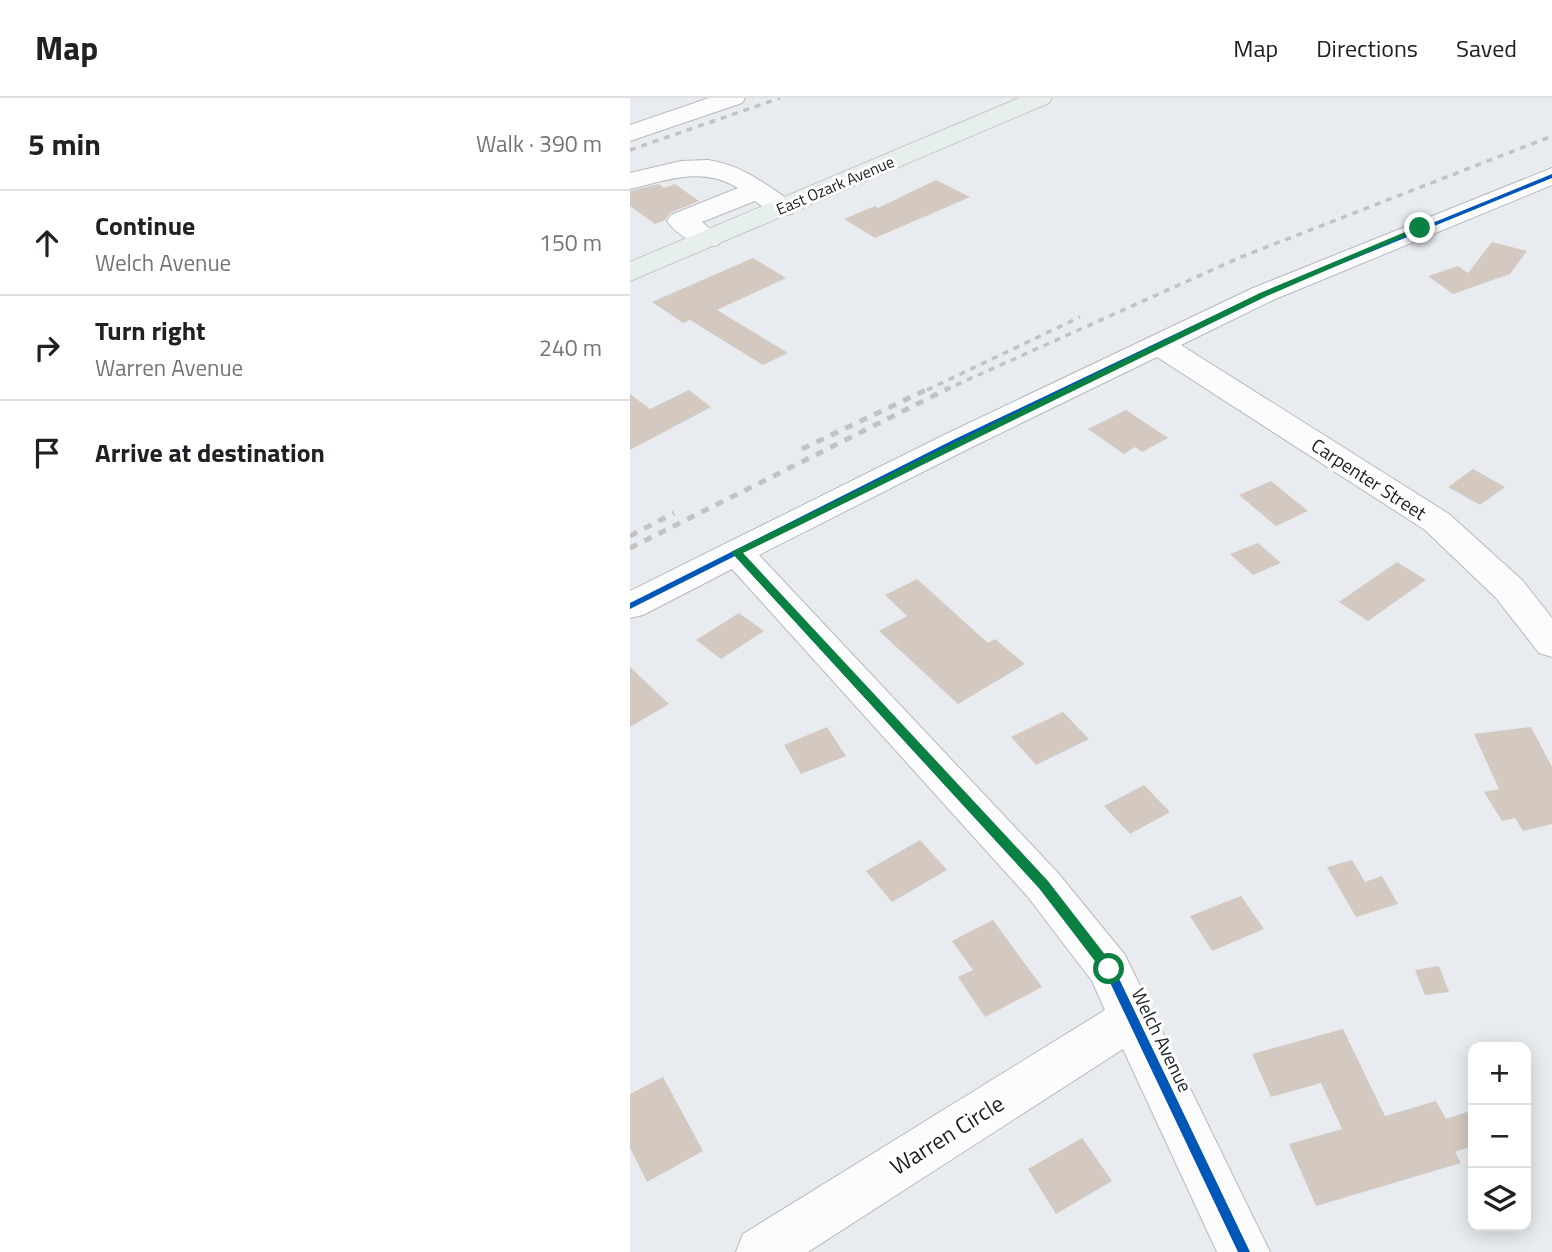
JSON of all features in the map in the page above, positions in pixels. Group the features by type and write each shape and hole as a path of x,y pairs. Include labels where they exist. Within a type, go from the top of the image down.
{"main road":[{"name":"East Ozark Avenue","path":"632,268 708,239 1040,98"}],"street":[{"path":"630,134 733,98"},
{"path":"630,181 679,169 707,167 731,173 782,208"},
{"path":"630,606 1160,345 1323,269 1552,176"},
{"path":"708,239 681,221 757,190"},
{"name":"Carpenter Street","path":"1160,345 1437,522 1509,589 1552,645"},
{"name":"Welch Avenue","path":"736,552 1043,885 1109,969 1244,1252"},
{"name":"Warren Circle","path":"762,1252 1132,1017"}],"building":[{"path":"936,180 970,197 875,238 844,219 875,206 878,208"},
{"path":"659,184 664,188 675,184 699,201 670,213 665,220 655,224 630,206 630,191"},
{"path":"1492,242 1527,251 1510,274 1453,294 1428,276 1458,266 1468,273"},
{"path":"753,258 786,278 717,310 788,353 763,365 690,320 683,323 652,302"},
{"path":"689,390 711,407 630,450 630,394 650,409"},
{"path":"1126,410 1168,438 1142,452 1135,447 1124,454 1088,429"},
{"path":"1473,469 1505,487 1480,505 1448,487"},
{"path":"1271,481 1308,511 1276,526 1239,495"},
{"path":"1258,543 1281,563 1253,575 1230,554"},
{"path":"1397,562 1426,580 1368,621 1339,602"},
{"path":"917,579 988,643 995,639 1025,664 958,704 879,631 907,616 885,595"},
{"path":"739,613 764,631 721,659 696,640"},
{"path":"630,667 669,704 630,727"},
{"path":"1063,712 1089,739 1036,765 1011,737"},
{"path":"827,727 846,756 801,774 784,745"},
{"path":"1531,727 1552,767 1552,824 1523,831 1515,818 1502,821 1484,792 1499,789 1474,734"},
{"path":"1144,785 1170,812 1130,834 1104,806"},
{"path":"920,840 947,870 892,902 866,871"},
{"path":"1352,860 1365,882 1382,876 1398,904 1356,917 1327,867"},
{"path":"1241,896 1264,929 1212,951 1190,916"},
{"path":"993,920 1042,987 985,1017 958,977 973,970 952,941"},
{"path":"1439,966 1449,992 1425,995 1415,970"},
{"path":"1343,1029 1385,1116 1436,1101 1446,1119 1468,1112 1468,1148 1455,1152 1461,1163 1316,1206 1289,1144 1342,1129 1321,1083 1271,1097 1252,1054"},
{"path":"663,1077 703,1151 647,1182 630,1148 630,1094"},
{"path":"1082,1138 1112,1181 1056,1214 1028,1169"}],"railway":[{"path":"630,150 780,98"},
{"path":"945,390 1241,257 1552,136"},
{"path":"927,390 1080,317"},
{"path":"802,449 930,388"},
{"path":"945,390 949,388"},
{"path":"630,548 945,390"},
{"path":"630,536 674,513"}],"cycle path":[{"path":"630,606 958,441 1263,294 1552,176"},
{"path":"736,552 1043,885 1109,969 1244,1252"}],"route":[{"path":"1109,969 1043,885 736,552 958,441 1264,295 1420,228"}]}
